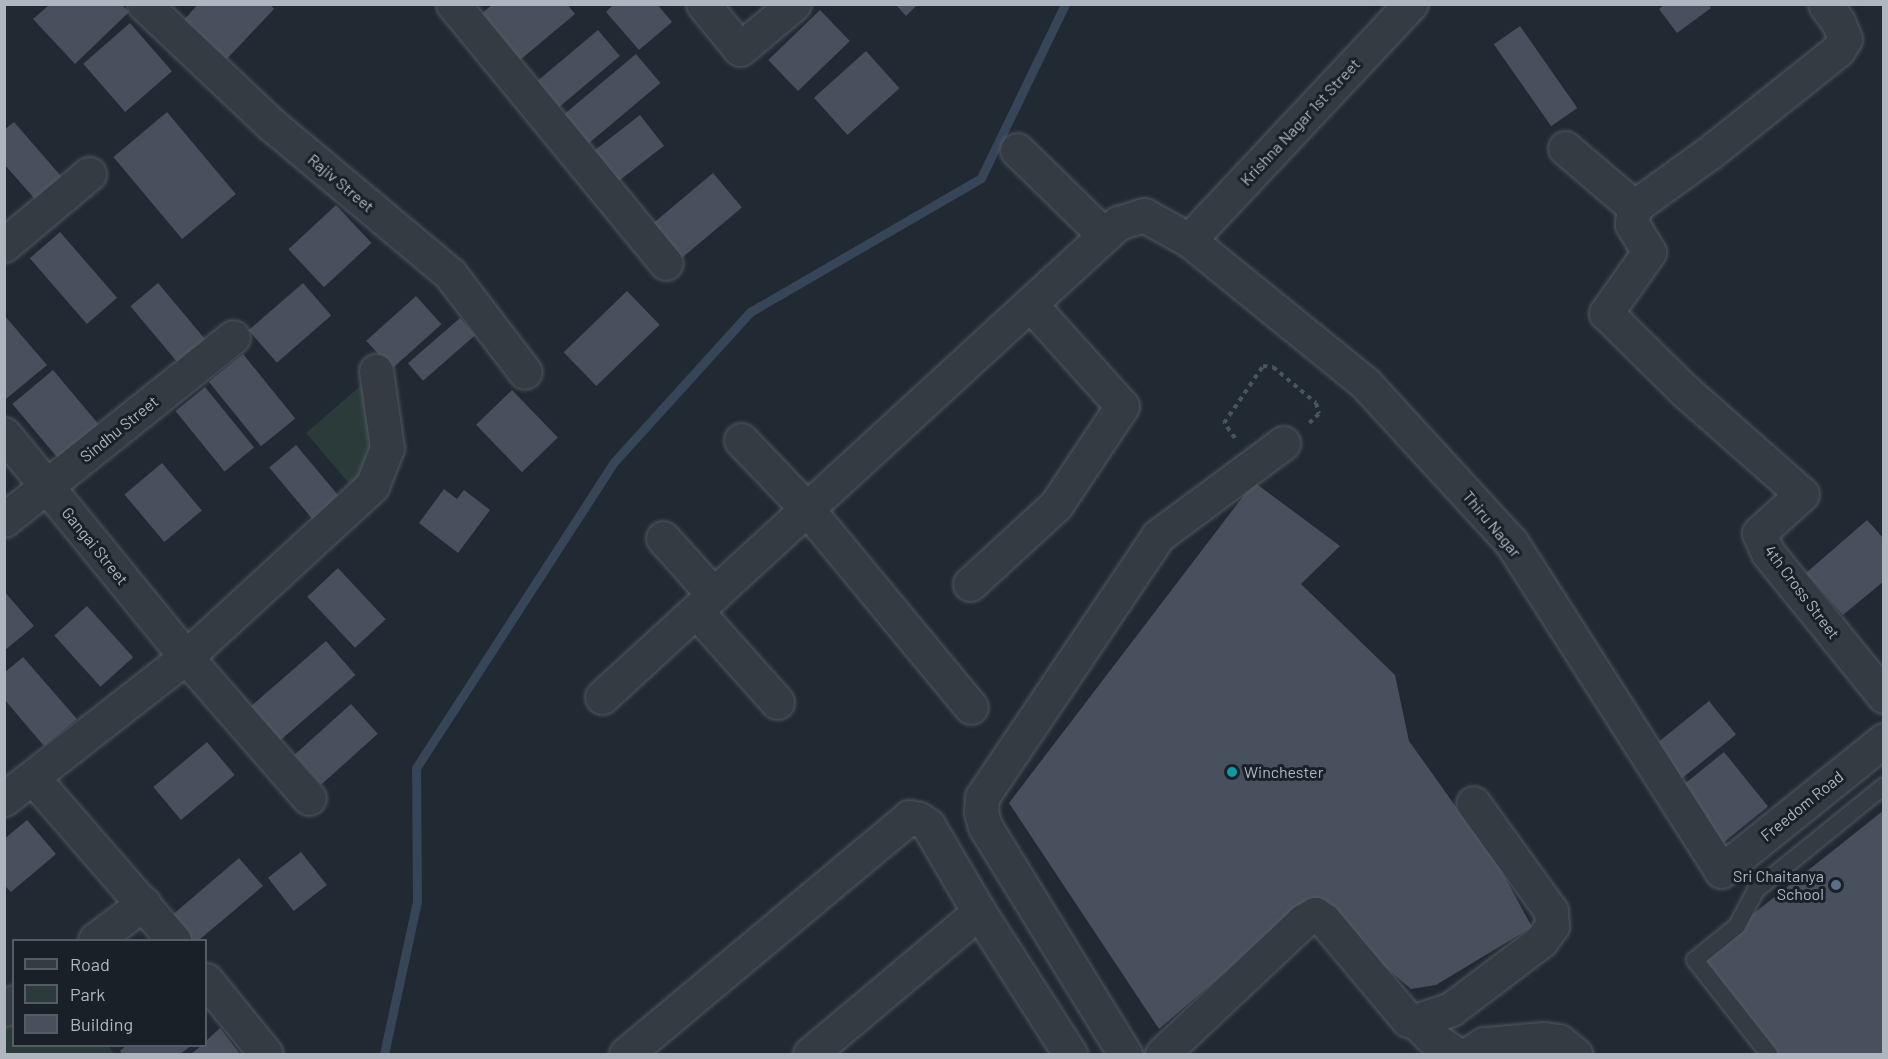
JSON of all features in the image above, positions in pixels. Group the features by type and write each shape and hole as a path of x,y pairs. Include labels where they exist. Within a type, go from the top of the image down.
{"street":[{"name":"Rajiv Street","path":"144,4 272,125 450,274 525,372"},
{"path":"453,4 666,263"},
{"path":"703,4 740,49 794,4"},
{"name":"Krishna Nagar 1st Street","path":"1190,240 1411,4"},
{"path":"1565,148 1634,207 1710,153 1838,50 1845,39 1838,22 1826,4"},
{"path":"603,698 1104,235 1017,150"},
{"path":"4,245 89,174"},
{"name":"4th Cross Street","path":"1634,207 1632,224 1649,252 1606,313 1684,390 1802,494 1759,533 1768,553 1884,696"},
{"name":"Thiru Nagar","path":"1104,235 1118,223 1144,215 1190,240 1366,384 1511,542 1721,871"},
{"path":"970,584 1056,505 1122,406 1030,304"},
{"name":"Sindhu Street","path":"4,520 233,337"},
{"path":"4,799 186,657 372,486 387,448 376,371"},
{"name":"Gangai Street","path":"4,434 186,657 309,798"},
{"path":"741,440 807,509 971,707"},
{"path":"1125,1054 985,826 981,812 982,797 1158,536 1253,463 1283,443"},
{"path":"663,538 705,603 777,702"},
{"name":"Freedom Road","path":"1721,871 1884,740"},
{"path":"33,778 173,939"},
{"path":"1162,1054 1304,921 1315,914 1324,920 1408,1020 1415,1021 1451,1009 1541,941 1552,926 1551,911 1473,803"},
{"path":"626,1054 909,817 919,819 928,825 979,912 1071,1054"},
{"path":"96,939 144,903"},
{"path":"823,1050 979,912"},
{"path":"207,981 266,1054"},
{"path":"1415,1021 1430,1036 1456,1054"},
{"path":"1468,1054 1484,1044 1544,1039 1559,1041 1575,1054"}],"lane":[{"path":"1768,1054 1695,960 1737,926 1756,890 1884,786"}],"path":[{"path":"1253,463 1224,423 1263,366 1273,367 1318,407 1319,414 1316,418 1283,443"}],"green space":[{"path":"373,375 381,448 357,493 306,433"},
{"path":"12,1019 12,1047 111,1047 114,1054 5,1054 5,1025"}],"building":[{"path":"198,4 270,4 274,9 225,61 183,21"},
{"path":"493,4 567,4 575,14 520,60 481,14"},
{"path":"614,4 657,4 672,22 639,50 606,12"},
{"path":"895,4 918,4 906,16"},
{"path":"1665,4 1709,4 1711,8 1677,33 1659,9"},
{"path":"49,5 122,5 129,12 75,64 33,19"},
{"path":"820,10 850,41 798,91 768,60"},
{"path":"130,23 172,71 125,112 83,64"},
{"path":"1520,26 1577,108 1551,126 1494,44"},
{"path":"598,30 620,56 553,112 531,86"},
{"path":"866,51 899,88 847,135 814,98"},
{"path":"636,54 660,83 578,152 554,123"},
{"path":"167,112 236,194 182,239 113,157"},
{"path":"640,115 664,146 610,188 586,157"},
{"path":"14,122 67,183 41,206 4,164 4,130"},
{"path":"713,173 742,207 674,265 645,230"},
{"path":"336,205 371,243 324,287 288,249"},
{"path":"60,232 117,298 87,324 30,258"},
{"path":"158,283 207,342 180,365 130,306"},
{"path":"303,283 331,315 277,363 249,330"},
{"path":"627,291 660,325 596,386 564,352"},
{"path":"416,296 441,324 392,369 366,341"},
{"path":"4,315 47,365 6,399 4,398"},
{"path":"460,318 475,335 423,381 408,363"},
{"path":"243,354 295,419 261,446 209,382"},
{"path":"53,370 105,432 64,466 12,404"},
{"path":"205,387 254,448 225,472 175,411"},
{"path":"512,390 558,437 522,472 476,425"},
{"path":"296,445 345,504 319,526 269,467"},
{"path":"162,463 202,510 164,542 124,494"},
{"name":"Winchester","path":"1254,482 1340,546 1301,584 1395,675 1409,741 1501,870 1532,927 1436,985 1411,989 1308,901 1159,1029 1009,803"},
{"path":"444,489 457,499 464,490 490,510 458,553 419,523"},
{"path":"1867,520 1884,539 1884,581 1843,615 1806,573"},
{"path":"338,568 386,619 355,648 307,597"},
{"path":"4,591 34,626 4,651"},
{"path":"87,606 133,657 100,687 54,635"},
{"path":"326,641 356,675 279,741 250,707"},
{"path":"23,657 77,719 44,746 4,699 4,673"},
{"path":"1709,701 1736,734 1675,784 1648,751"},
{"path":"351,704 378,734 321,785 295,755"},
{"path":"207,742 235,775 181,820 153,787"},
{"path":"1724,752 1768,806 1718,847 1674,792"},
{"name":"Sri Chaitanya School","path":"1884,810 1884,1054 1769,1054 1695,960"},
{"path":"27,820 56,854 11,892 4,885 4,839"},
{"path":"301,852 327,885 294,911 268,878"},
{"path":"239,858 263,886 200,939 178,939 164,922"},
{"path":"220,1028 240,1054 191,1054 200,1047 207,1047 207,1040"},
{"path":"125,1047 190,1047 180,1054 122,1054 120,1051"}],"waterway":[{"path":"384,1054 417,902 416,768 614,462 750,312 981,178 1065,4"}],"place":[{"name":"Winchester","path":"1232,772"},
{"name":"Sri Chaitanya School","path":"1836,885"}]}
